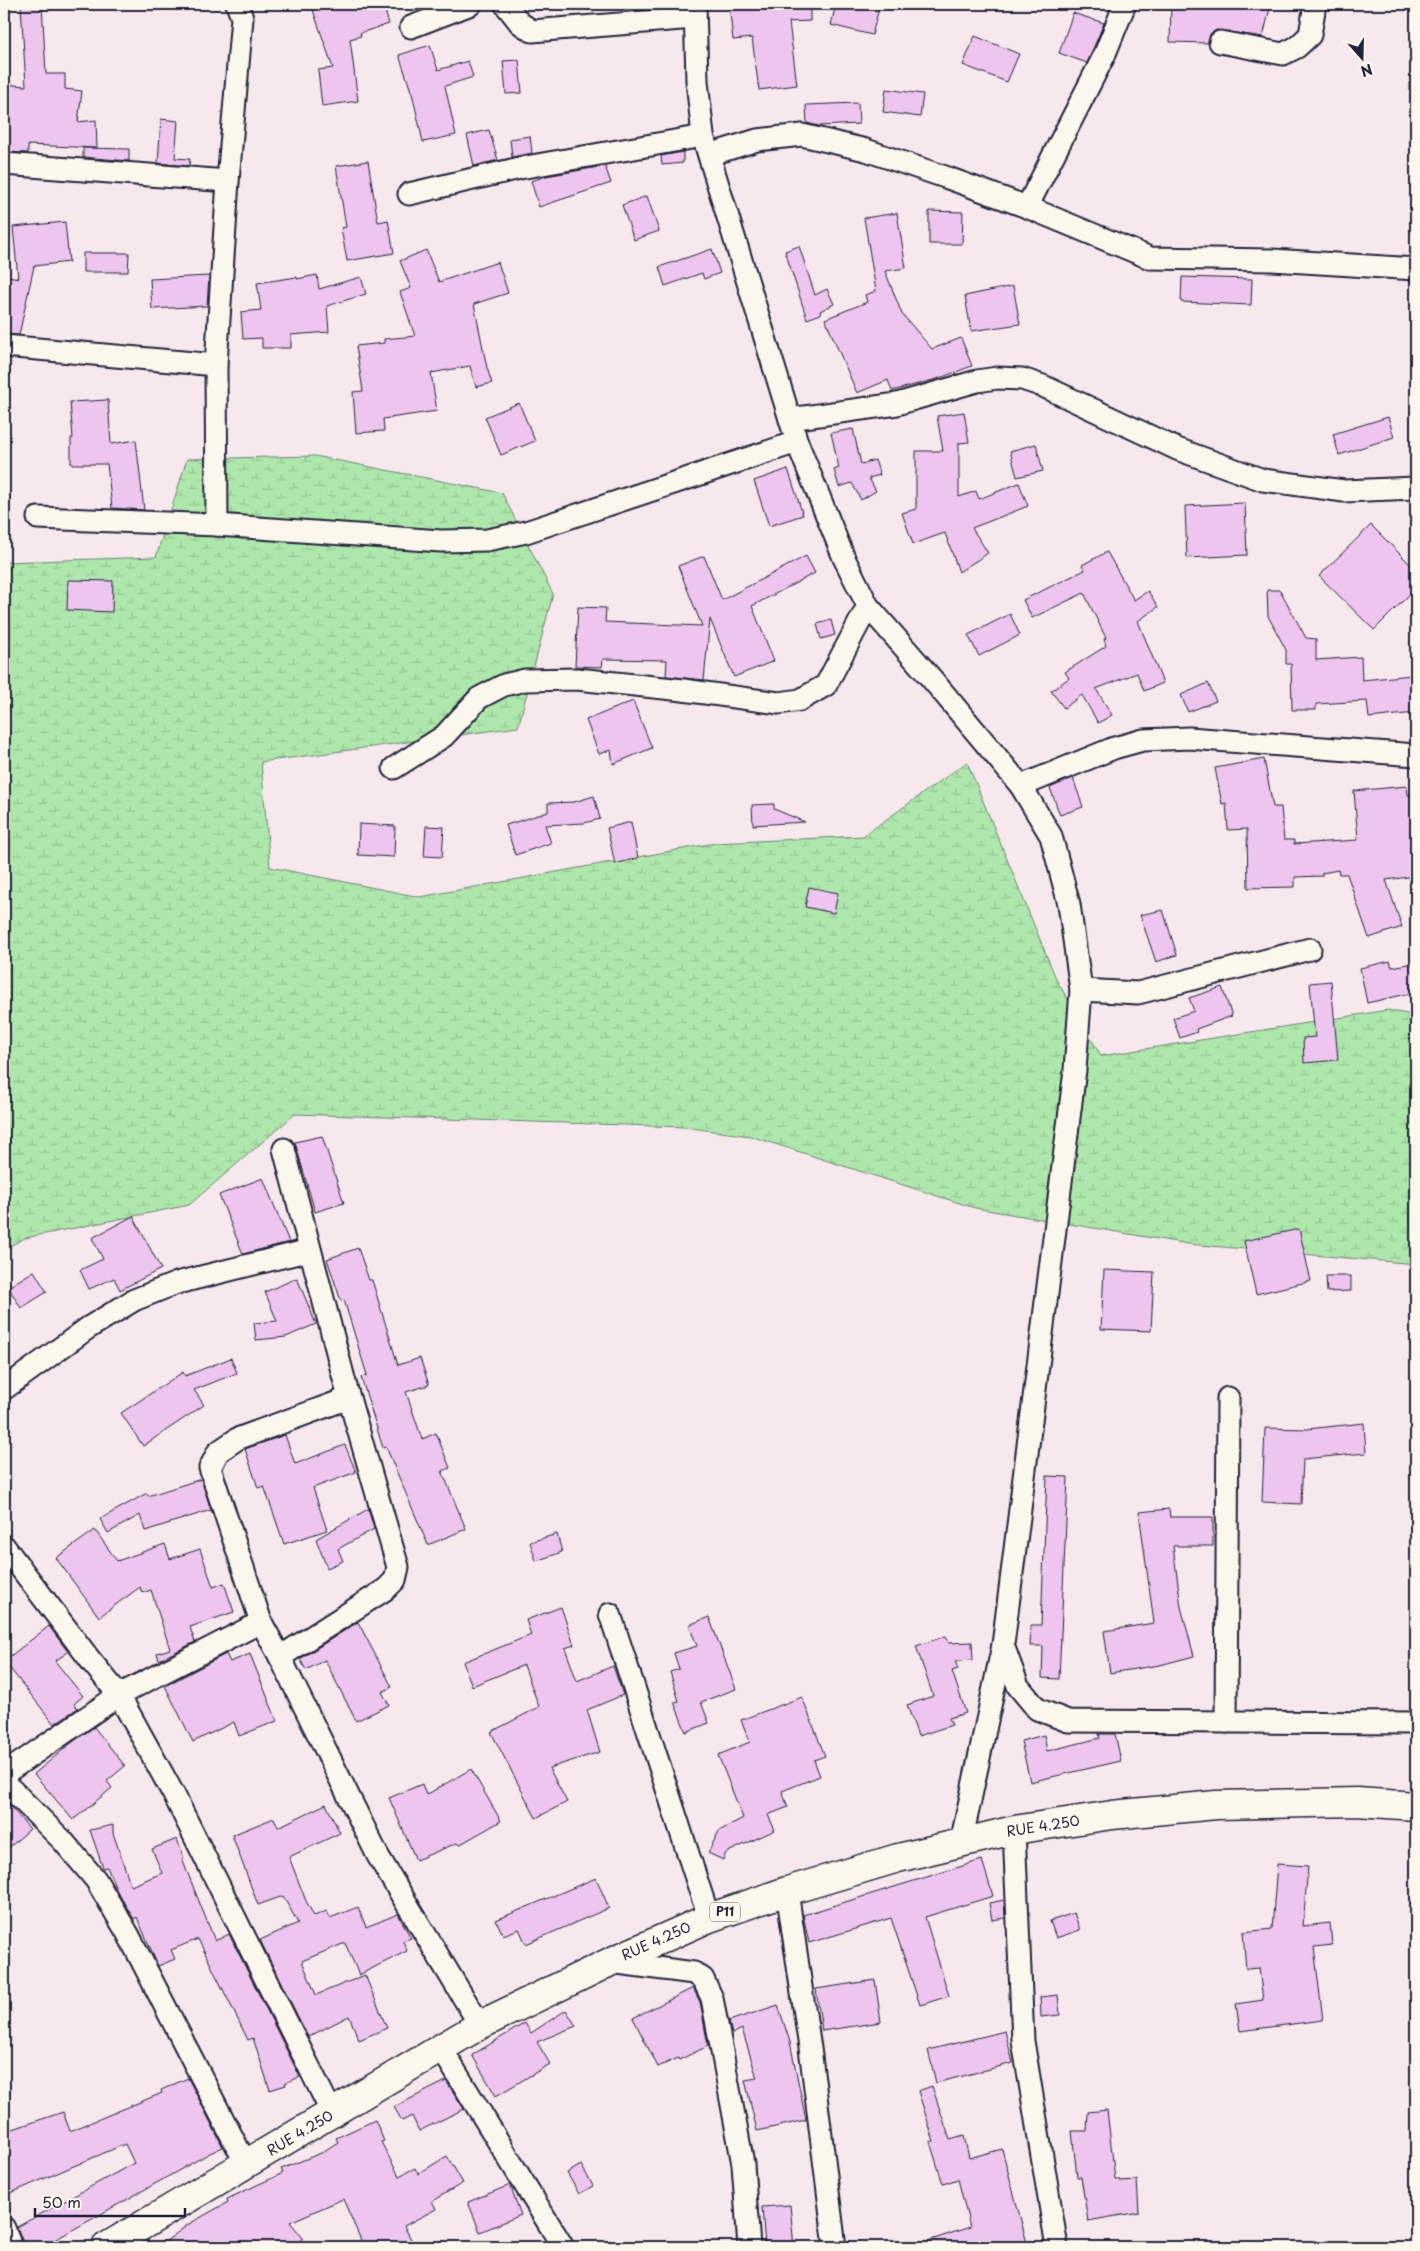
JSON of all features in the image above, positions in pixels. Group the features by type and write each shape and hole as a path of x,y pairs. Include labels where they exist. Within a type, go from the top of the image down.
{"main road":[{"name":"RUE 4.250","path":"106,2247 480,2025 610,1962 709,1918 787,1891 898,1858 1014,1830 1112,1816 1216,1805 1357,1802 1416,1806"}],"street":[{"path":"217,525 216,365 228,181 242,18 237,4"},
{"path":"411,28 471,4"},
{"path":"505,4 520,23 532,31 694,11 697,81 706,146 796,442 844,558 868,606 1021,786 1050,836 1069,904 1081,990 1075,1070 1003,1645 961,1843"},
{"path":"1027,206 1104,56 1125,4"},
{"path":"1220,42 1283,54 1298,47 1310,35 1315,4"},
{"path":"409,194 520,168 802,135 866,150 1027,206 1150,258 1272,260 1416,270"},
{"path":"4,164 228,181"},
{"path":"4,346 216,365"},
{"path":"790,419 897,404 990,379 1022,380 1043,386 1177,449 1264,480 1344,491 1416,488"},
{"path":"38,518 217,525 441,541 487,540 526,532 796,442"},
{"path":"394,768 444,736 479,698 504,686 525,680 577,679 683,690 779,703 800,700 826,685 868,606"},
{"path":"1021,786 1114,748 1142,740 1189,738 1416,755"},
{"path":"1081,990 1138,993 1310,949"},
{"path":"280,1657 386,1589 395,1580 398,1567 349,1398 284,1149"},
{"path":"4,1389 88,1328 134,1300 177,1284 310,1250"},
{"path":"349,1398 237,1439 218,1452 210,1468 261,1622 378,1856 480,2025"},
{"path":"1226,1722 1228,1398"},
{"path":"4,1546 119,1695 174,1795 332,2113"},
{"path":"610,1614 709,1918"},
{"path":"4,1774 119,1695 261,1622"},
{"path":"1003,1645 1018,1686 1037,1709 1068,1721 1416,1723"},
{"path":"4,1782 63,1840 96,1880 128,1934 246,2164"},
{"path":"1014,1830 1023,2041 1057,2247"},
{"path":"787,1891 810,2048 835,2247"},
{"path":"610,1962 694,1973 703,1979 712,1998 743,2164 749,2247"},
{"path":"440,2048 563,2247"},
{"path":"4,2228 11,2247"}],"green space":[{"path":"315,456 502,493 553,594 518,727 261,762 270,867 420,897 715,843 863,836 967,762 1057,981 1101,1056 1388,1010 1416,1016 1416,1264 1188,1244 975,1208 750,1136 684,1127 295,1114 189,1205 25,1238 4,1249 4,562 156,557 187,459"}],"building":[{"path":"42,4 46,74 65,74 65,89 82,91 78,122 96,120 97,148 28,145 28,153 6,152 7,144 4,144 4,84 26,86 21,5"},
{"path":"330,4 383,4 389,24 360,33 361,36 350,39 358,101 322,106 318,70 333,68 313,10"},
{"path":"729,4 810,4 810,21 789,22 797,85 759,90 752,38 733,40"},
{"path":"836,4 880,4 872,35 831,25"},
{"path":"1171,4 1271,4 1263,37 1216,30 1210,34 1208,43 1170,42"},
{"path":"1073,13 1104,23 1087,63 1059,53"},
{"path":"975,36 1019,54 1007,82 963,65"},
{"path":"430,45 438,70 468,61 473,77 445,86 456,135 423,142 413,97 399,55"},
{"path":"519,60 522,93 506,94 503,61"},
{"path":"886,89 923,94 920,117 883,112"},
{"path":"858,103 859,124 819,126 807,123 806,105"},
{"path":"161,119 178,121 175,158 190,159 189,166 158,163"},
{"path":"489,130 498,160 474,166 467,135"},
{"path":"530,136 532,153 512,157 510,139"},
{"path":"83,148 129,149 129,161 83,157"},
{"path":"683,152 683,163 662,165 661,156"},
{"path":"368,161 378,222 388,220 394,253 347,261 341,228 346,227 336,166"},
{"path":"605,166 611,183 539,207 531,181 546,176"},
{"path":"647,196 659,231 634,240 622,205"},
{"path":"929,211 963,212 962,244 929,244"},
{"path":"897,213 906,268 885,271 902,314 932,349 961,338 972,366 937,379 892,391 888,380 857,393 825,319 867,302 865,295 876,291 864,218"},
{"path":"65,222 69,262 34,266 19,335 4,334 4,275 18,278 13,227"},
{"path":"799,246 815,295 827,289 834,304 820,311 821,314 807,319 785,251"},
{"path":"712,249 720,273 704,279 702,273 665,286 659,267"},
{"path":"426,250 439,282 498,262 508,293 474,304 487,368 492,383 476,387 470,366 431,373 437,411 383,419 384,431 356,433 353,392 363,391 356,346 384,343 384,339 415,336 400,292 411,288 400,261"},
{"path":"83,253 129,253 128,272 83,272"},
{"path":"317,275 319,289 361,277 366,294 327,306 329,332 291,335 291,348 262,348 262,338 243,339 241,312 261,310 257,283"},
{"path":"209,276 207,306 152,309 150,279"},
{"path":"1182,277 1252,279 1251,305 1181,302"},
{"path":"1013,286 1020,324 971,331 965,296"},
{"path":"108,400 111,444 136,440 144,510 112,508 107,464 71,464 71,438 73,438 70,402"},
{"path":"519,403 535,441 501,455 485,417"},
{"path":"964,412 969,442 959,443 959,497 976,491 979,499 1019,483 1028,506 972,528 988,553 959,572 945,533 913,544 902,513 916,509 916,451 943,451 937,416"},
{"path":"1388,417 1394,437 1339,455 1333,434"},
{"path":"853,429 861,464 875,460 880,475 869,478 876,491 861,500 852,483 839,487 834,470 839,468 831,433"},
{"path":"1036,444 1043,471 1017,477 1010,451"},
{"path":"788,469 803,515 769,526 754,481"},
{"path":"1245,503 1247,555 1187,558 1185,506"},
{"path":"1371,525 1416,570 1416,588 1374,630 1319,576"},
{"path":"1107,552 1134,600 1148,591 1158,607 1138,621 1163,683 1144,691 1137,673 1096,689 1112,715 1098,723 1082,695 1064,708 1051,691 1069,678 1065,672 1106,646 1104,639 1106,638 1084,593 1032,618 1023,600 1085,570 1082,565"},
{"path":"704,556 722,600 806,556 815,573 752,606 774,661 734,677 710,619 704,680 666,676 667,660 603,659 602,667 575,666 578,607 606,608 605,622 702,626 678,566"},
{"path":"68,580 113,581 112,612 67,610"},
{"path":"1267,590 1280,590 1306,638 1316,639 1316,660 1361,657 1362,680 1412,675 1415,713 1369,718 1367,701 1316,704 1316,710 1292,710 1291,664 1286,664 1286,650 1268,616"},
{"path":"1010,614 1020,635 979,656 968,635"},
{"path":"831,620 835,635 821,639 817,624"},
{"path":"1208,683 1216,701 1188,712 1181,695"},
{"path":"633,701 652,748 613,764 611,750 599,754 586,720"},
{"path":"1264,759 1273,807 1281,807 1284,840 1294,840 1294,844 1358,840 1354,791 1407,786 1408,795 1416,794 1416,876 1386,880 1402,927 1369,938 1347,874 1339,874 1338,870 1322,873 1322,876 1295,877 1295,887 1248,888 1247,829 1228,830 1226,803 1222,804 1215,768"},
{"path":"1073,778 1083,807 1060,815 1050,788"},
{"path":"594,796 600,819 584,823 545,825 551,843 515,855 506,825 548,812 548,803 574,802"},
{"path":"774,804 774,809 805,822 753,825 752,805"},
{"path":"631,822 638,858 615,864 607,828"},
{"path":"359,824 395,826 394,857 358,855"},
{"path":"426,826 444,827 442,857 424,856"},
{"path":"809,887 838,893 834,913 805,907"},
{"path":"1163,910 1177,955 1156,962 1140,915"},
{"path":"1390,961 1392,967 1413,963 1416,977 1416,992 1367,1003 1360,968"},
{"path":"1331,981 1338,1060 1304,1063 1303,1038 1315,1037 1310,983"},
{"path":"1222,987 1232,1016 1196,1029 1197,1032 1180,1038 1173,1018 1194,1011 1189,998"},
{"path":"322,1136 344,1203 315,1212 295,1142"},
{"path":"263,1178 289,1242 243,1254 219,1195"},
{"path":"133,1216 161,1269 120,1290 114,1278 89,1289 80,1270 103,1259 92,1238"},
{"path":"1299,1229 1311,1281 1256,1294 1244,1241"},
{"path":"358,1248 369,1280 372,1280 398,1365 420,1358 429,1385 406,1392 422,1439 436,1433 450,1468 442,1471 466,1529 428,1545 386,1447 383,1448 361,1377 367,1375 344,1300 341,1301 327,1259"},
{"path":"1104,1270 1154,1272 1151,1331 1101,1329"},
{"path":"34,1271 47,1292 21,1308 8,1287"},
{"path":"1326,1276 1351,1276 1351,1291 1327,1292"},
{"path":"297,1278 316,1324 286,1337 256,1340 254,1323 277,1321 265,1292"},
{"path":"231,1358 237,1373 194,1390 204,1405 143,1446 121,1413 183,1372 185,1376"},
{"path":"1364,1423 1366,1453 1303,1459 1301,1504 1262,1502 1265,1428 1307,1429"},
{"path":"285,1435 295,1464 345,1445 356,1472 313,1488 327,1530 284,1544 264,1486 258,1488 245,1449"},
{"path":"1047,1476 1068,1477 1059,1679 1042,1678 1043,1646 1030,1646 1031,1625 1041,1625"},
{"path":"201,1479 211,1510 145,1531 140,1515 108,1533 100,1519 147,1493 148,1496"},
{"path":"368,1509 374,1529 338,1549 343,1561 327,1568 316,1539"},
{"path":"1169,1509 1170,1517 1213,1517 1213,1546 1173,1546 1181,1607 1194,1656 1160,1665 1110,1673 1104,1631 1154,1623 1139,1512"},
{"path":"95,1530 117,1561 165,1544 170,1559 200,1549 213,1587 224,1583 234,1612 190,1627 195,1642 159,1660 157,1653 170,1649 151,1590 142,1593 140,1587 99,1617 56,1558"},
{"path":"557,1534 562,1552 536,1561 530,1542"},
{"path":"561,1607 574,1645 565,1648 577,1681 613,1666 623,1695 587,1710 600,1752 549,1768 567,1802 536,1818 491,1732 539,1707 524,1665 472,1686 463,1662 531,1635 526,1620"},
{"path":"709,1617 736,1689 701,1702 709,1723 686,1732 674,1702 679,1701 670,1672 679,1669 674,1653 697,1646 689,1625"},
{"path":"358,1622 392,1687 382,1692 389,1705 356,1721 325,1660 306,1670 300,1659"},
{"path":"49,1626 68,1652 55,1661 83,1696 74,1704 78,1708 54,1724 4,1661"},
{"path":"946,1636 949,1643 972,1642 973,1660 955,1661 958,1669 952,1671 966,1713 949,1718 952,1725 918,1736 907,1705 933,1696 916,1646"},
{"path":"226,1654 230,1662 250,1654 277,1721 239,1736 234,1722 193,1742 165,1686"},
{"path":"802,1697 825,1756 814,1760 820,1776 782,1791 788,1807 768,1815 775,1830 726,1853 723,1860 708,1853 719,1831 743,1818 718,1755 750,1742 741,1720"},
{"path":"94,1727 125,1766 107,1781 112,1788 73,1820 34,1774"},
{"path":"1099,1734 1115,1734 1121,1761 1030,1782 1021,1741 1044,1735 1047,1751 1100,1738"},
{"path":"471,1769 501,1821 459,1845 457,1843 416,1860 389,1798 422,1784 426,1795"},
{"path":"4,1799 30,1829 4,1852"},
{"path":"326,1804 340,1833 289,1857 306,1901 314,1916 327,1911 330,1918 358,1907 366,1927 398,1914 411,1938 403,1941 407,1951 359,1975 345,1943 302,1961 316,1995 365,1975 387,2028 359,2040 349,2016 308,2037 260,1940 298,1923 283,1896 258,1905 232,1835 274,1818 278,1827"},
{"path":"113,1825 113,1833 131,1886 162,1873 152,1849 177,1839 184,1858 182,1859 215,1941 229,1934 300,2077 285,2083 286,2085 270,2090 253,2038 248,2040 198,1939 171,1950 175,1959 158,1966 137,1917 134,1919 117,1891 107,1867 103,1868 90,1830"},
{"path":"982,1860 993,1896 925,1917 949,1996 920,2005 891,1918 809,1943 803,1915"},
{"path":"1277,1864 1308,1866 1303,1926 1330,1923 1332,1945 1314,1947 1323,2020 1240,2031 1236,2004 1263,2000 1259,1968 1246,1969 1243,1932 1272,1929"},
{"path":"596,1878 609,1908 526,1944 519,1929 503,1935 496,1920"},
{"path":"1004,1900 1005,1918 992,1920 989,1903"},
{"path":"1074,1913 1080,1930 1056,1938 1050,1921"},
{"path":"875,1980 881,2022 822,2031 816,1989"},
{"path":"693,1988 700,2002 708,2046 679,2060 678,2058 658,2067 633,2018"},
{"path":"1058,1995 1060,2015 1041,2017 1040,1997"},
{"path":"778,2005 790,2042 806,2120 757,2131 745,2080 757,2078 742,2029 732,2034 729,2021"},
{"path":"566,2010 576,2026 537,2042 550,2064 496,2096 472,2055 525,2023 531,2033"},
{"path":"1005,2031 1013,2063 936,2083 928,2050"},
{"path":"188,2078 223,2147 51,2242 54,2247 25,2247 17,2227 134,2163 125,2144 4,2196 4,2132 63,2112 70,2131 162,2093 161,2090"},
{"path":"446,2081 464,2109 419,2131 412,2116 402,2121 394,2107"},
{"path":"932,2086 950,2140 964,2136 969,2158 1002,2149 1028,2247 920,2247 919,2244 970,2227 958,2179 943,2184 930,2142 934,2141 918,2091"},
{"path":"1107,2110 1115,2179 1119,2179 1119,2181 1137,2180 1139,2212 1088,2221 1081,2177 1077,2177 1072,2131 1087,2131 1088,2112"},
{"path":"375,2120 384,2141 381,2142 399,2176 415,2168 418,2174 447,2156 463,2183 432,2201 436,2209 404,2226 415,2247 364,2247 343,2199 290,2222 303,2238 292,2247 158,2247 189,2224 228,2202 227,2199 283,2173 281,2169 321,2153 338,2142 336,2138"},
{"path":"581,2165 593,2186 579,2194 567,2173"},
{"path":"510,2185 521,2215 480,2232 468,2202"},
{"path":"790,2205 794,2247 765,2247 762,2207"}]}
